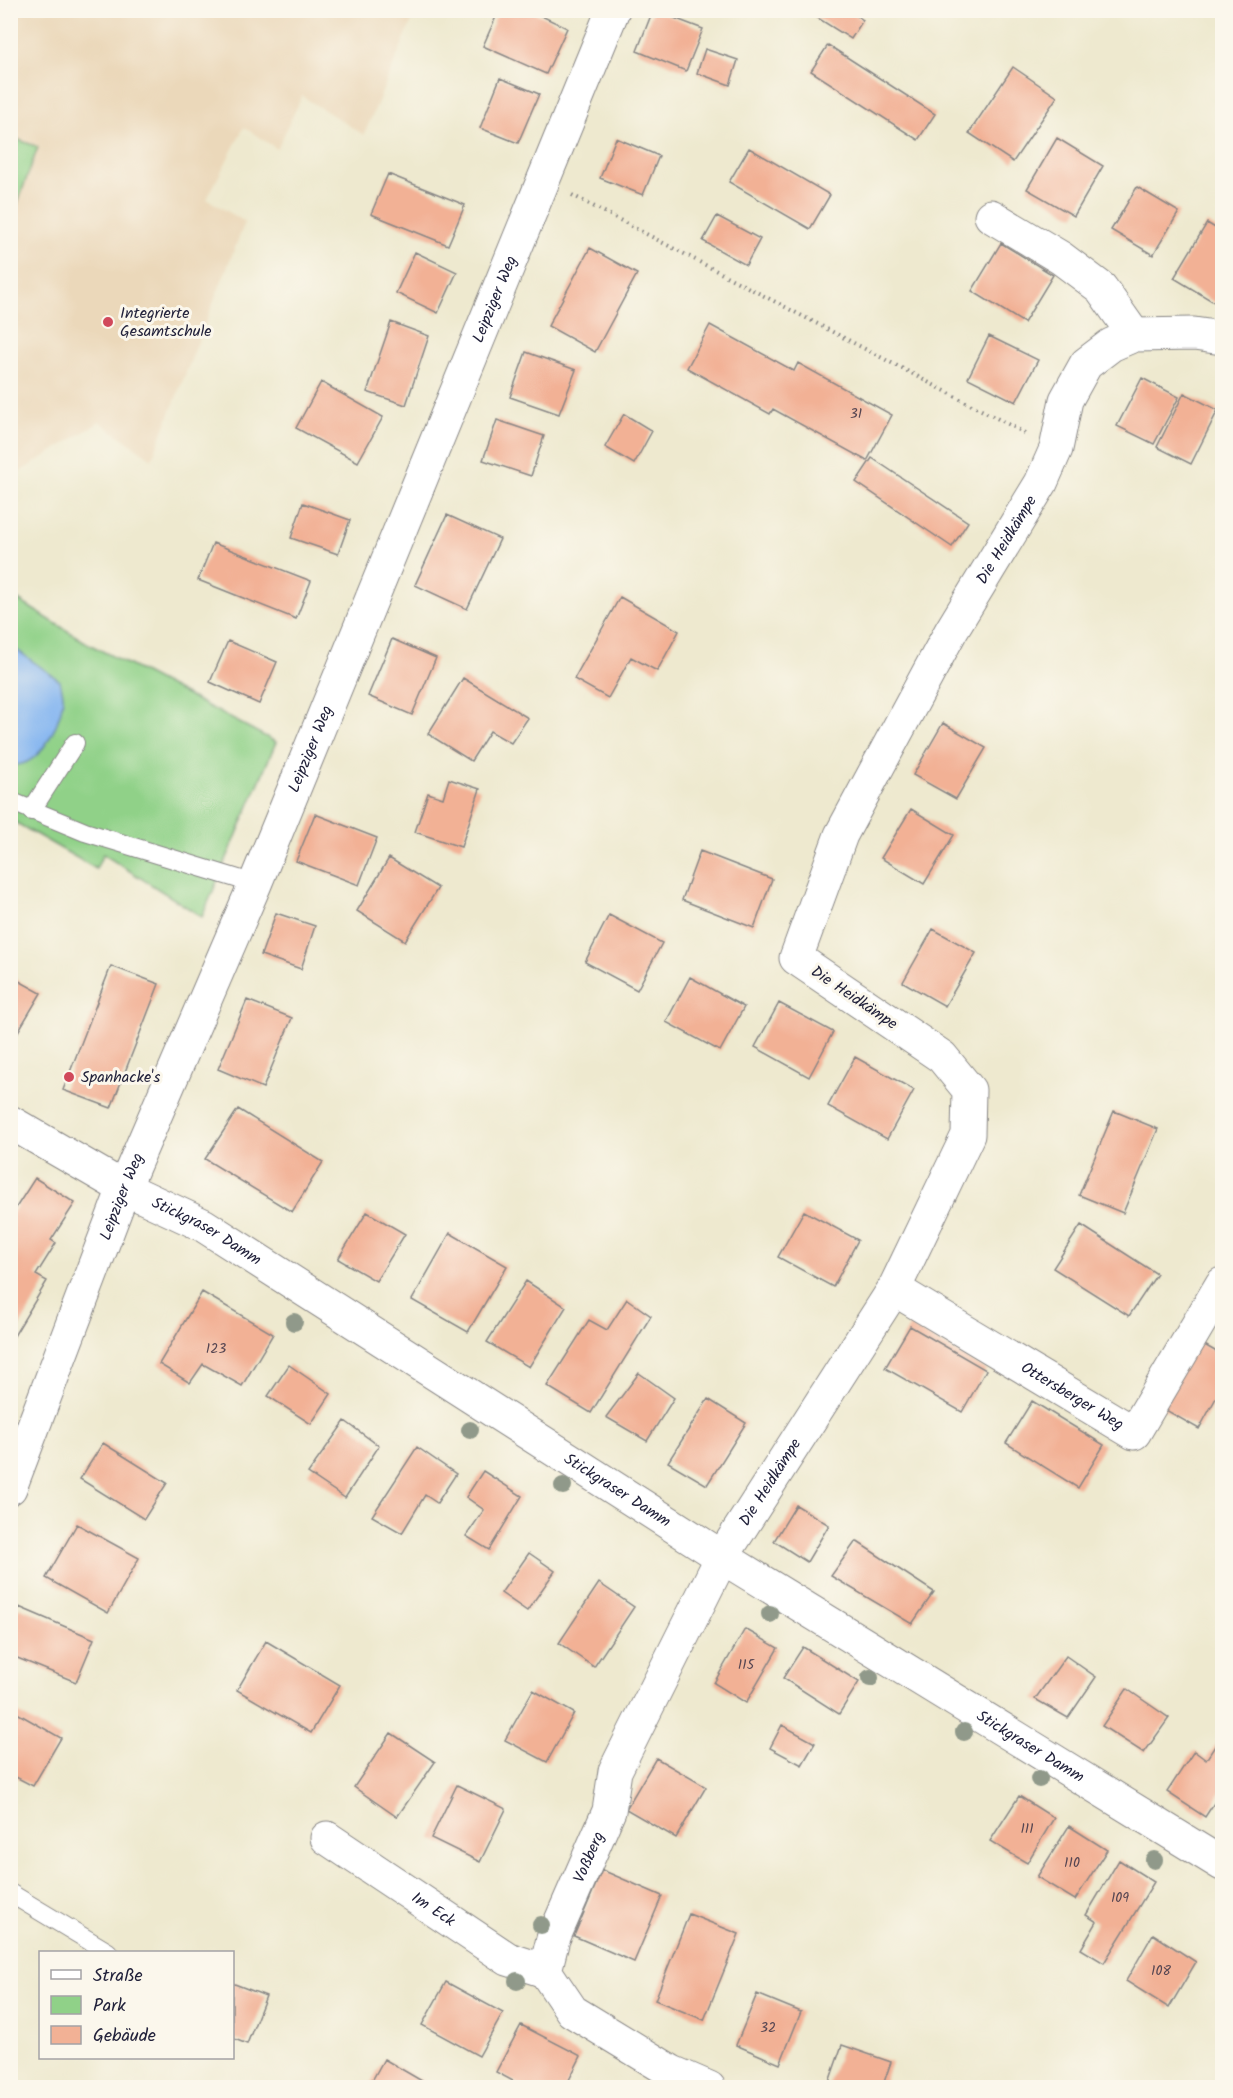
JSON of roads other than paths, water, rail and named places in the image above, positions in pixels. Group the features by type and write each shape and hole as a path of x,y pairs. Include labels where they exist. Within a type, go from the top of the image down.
{"street":[{"name":"Leipziger Weg","path":"10,1488 124,1188 255,884 614,10"},
{"path":"991,216 1061,258 1101,288 1134,335"},
{"name":"Die Heidkämpe","path":"722,1557 894,1289 968,1135 969,1090 942,1057 796,958 841,835 951,631 1041,483 1056,449 1066,400 1086,364 1111,345 1134,335 1194,334 1222,338"},
{"name":"Stickgraser Damm","path":"10,1122 124,1188 203,1225 722,1557 1222,1864"},
{"name":"Ottersberger Weg","path":"894,1289 1134,1433 1222,1284"},
{"name":"Voßberg","path":"545,1971 553,1939 609,1810 615,1771 722,1557"},
{"name":"Im Eck","path":"327,1838 508,1959 545,1971"},
{"path":"545,1971 572,2011 672,2072 709,2088"}],"lane":[{"path":"31,811 75,743"},
{"path":"10,801 85,832 255,884"},
{"path":"10,1893 105,1951"}],"water":[{"path":"10,645 60,681 63,693 57,722 39,753 31,760 11,765"}],"place":[{"name":"Integrierte Gesamtschule","path":"108,322"},
{"name":"Spanhacke's","path":"69,1077"}]}
